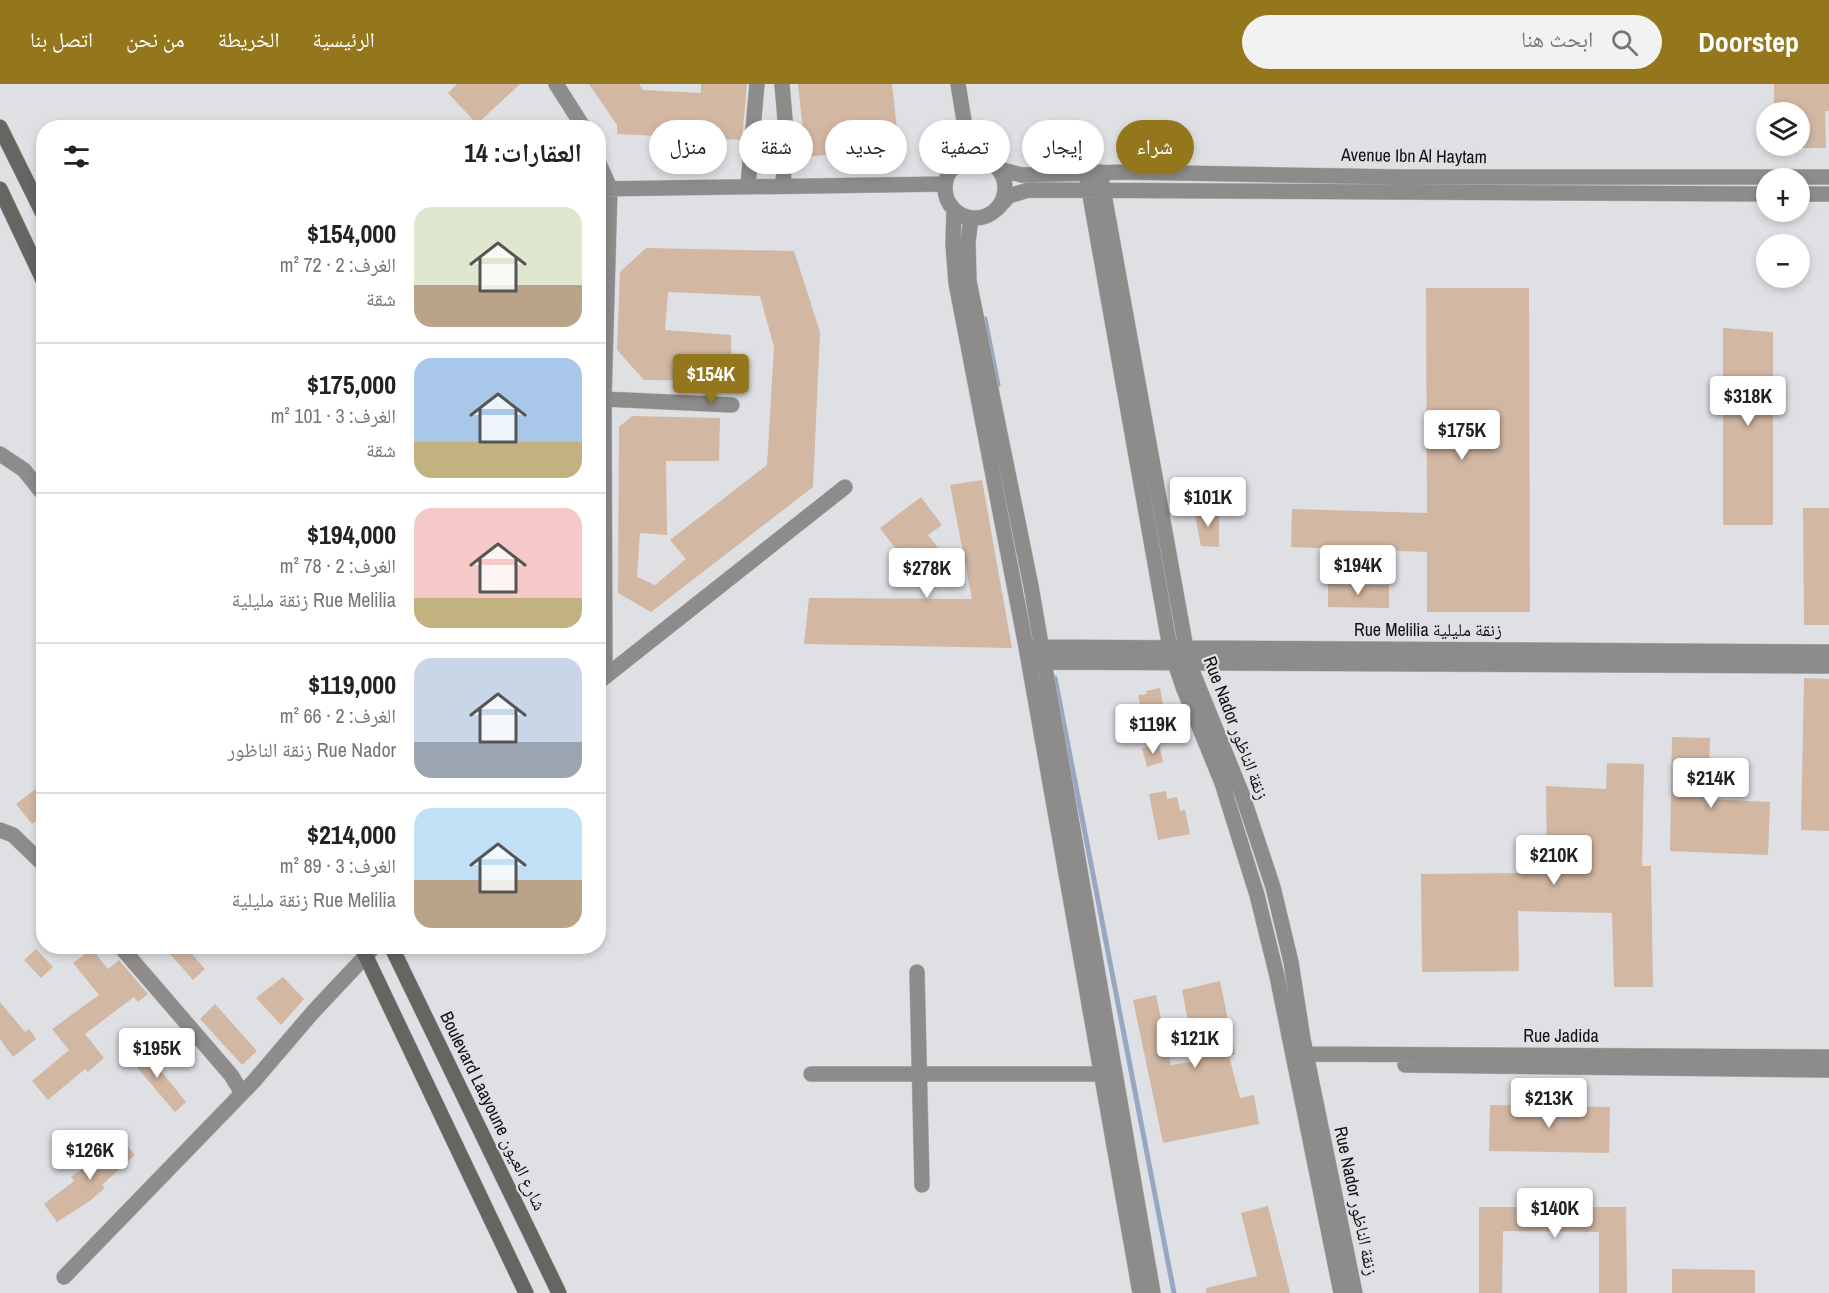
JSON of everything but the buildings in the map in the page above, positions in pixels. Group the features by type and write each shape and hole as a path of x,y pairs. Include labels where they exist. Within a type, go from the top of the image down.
{"street":[{"path":"556,84 579,120"},
{"path":"748,185 757,84"},
{"path":"782,84 786,131 783,185"},
{"path":"958,84 964,120"},
{"path":"0,127 36,200"},
{"name":"Avenue Ibn Al Haytam","path":"1010,172 1022,175 1046,174"},
{"name":"Avenue Ibn Al Haytam","path":"1104,172 1829,177"},
{"path":"949,174 945,184 948,202 954,210 971,218 980,218 997,209 1005,192 1005,183 1001,174"},
{"name":"Rue Nador زنقة الناظور","path":"1093,174 1180,655 1242,794 1273,887 1291,963 1300,1059 1341,1293"},
{"path":"1442,176 1443,194"},
{"path":"606,188 945,184"},
{"path":"0,189 36,265"},
{"name":"Avenue Ibn Al Haytam","path":"997,209 1010,196 1023,191 1756,194"},
{"path":"1810,194 1829,194"},
{"path":"954,210 953,244 956,283 1035,654 1108,1074 1140,1293"},
{"path":"971,218 968,242 969,281 1031,586 1035,654"},
{"path":"606,399 732,405"},
{"path":"0,454 24,470 36,485"},
{"path":"606,676 845,487"},
{"name":"Rue Melilia زنقة مليلية","path":"1180,655 1829,652"},
{"name":"Rue Melilia زنقة مليلية","path":"1035,654 1829,666"},
{"path":"0,830 14,835 36,857"},
{"path":"127,954 231,1075 242,1093"},
{"path":"64,1277 242,1093 363,954"},
{"path":"369,954 526,1293"},
{"name":"Boulevard Laayoune شارع العيون","path":"395,954 559,1293"},
{"path":"917,972 922,1185"},
{"name":"Rue Jadida","path":"1300,1059 1829,1057"},
{"name":"Rue Nador زنقة الناظور","path":"1300,1059 1355,1293"},
{"name":"Rue Jadida","path":"1300,1059 1829,1070"},
{"path":"811,1074 1108,1074"},
{"path":"1108,1074 1153,1293"}],"waterway":[{"path":"985,319 998,385"},
{"path":"1055,678 1174,1293"}]}
